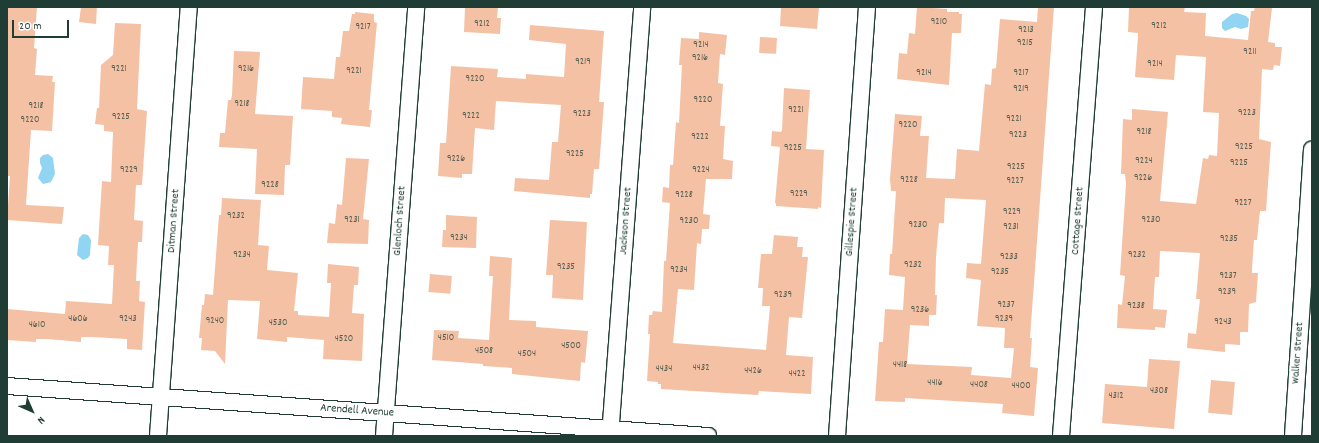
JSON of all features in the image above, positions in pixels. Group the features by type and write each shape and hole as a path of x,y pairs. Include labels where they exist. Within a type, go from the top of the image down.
{"street":[{"name":"Ditman Street","path":"158,436 189,7"},
{"name":"Glenloch Street","path":"384,436 416,7"},
{"name":"Jackson Street","path":"610,432 642,7"},
{"name":"Gillespie Street","path":"837,436 867,7"},
{"name":"Cottage Street","path":"1061,436 1094,7"},
{"name":"Walker Street","path":"1293,436 1312,150"},
{"name":"Arendell Avenue","path":"7,386 385,413 610,432 708,436"}],"water":[{"path":"1237,13 1246,16 1249,19 1248,27 1241,29 1235,27 1225,31 1222,28 1222,22 1232,14"},
{"path":"48,154 53,158 55,174 51,182 43,184 38,178 42,168 40,158 43,155"},
{"path":"83,234 88,235 91,240 90,255 88,258 83,260 77,255 79,238"}],"building":[{"path":"7,7 37,7 34,48 37,49 35,75 53,76 52,82 55,82 52,131 31,130 26,205 64,207 62,224 7,220 10,176 7,176"},
{"path":"81,7 97,7 96,24 79,22"},
{"path":"465,7 498,7 497,18 501,18 500,34 464,32"},
{"path":"781,7 819,7 817,29 780,26"},
{"path":"917,7 947,9 947,12 959,12 959,14 962,14 961,33 952,33 949,85 897,79 899,53 907,54 909,33 915,34"},
{"path":"1038,7 1054,7 1030,338 1032,338 1030,367 1038,368 1034,416 1002,413 1003,404 905,398 905,402 875,401 879,342 883,342 885,309 903,310 905,277 889,275 890,254 892,254 896,191 891,191 890,179 895,114 922,116 920,136 929,136 926,178 955,179 957,149 979,151 985,84 991,85 992,69 996,68 1000,19 1037,22","holes":["945,198 986,200 981,264 967,263 966,278 981,280 977,326 1005,328 1004,348 1014,348 1011,378 971,375 972,367 907,364 910,325 929,326 929,315 936,315 936,257 939,223 944,223"]},
{"path":"1129,7 1185,7 1184,12 1206,13 1205,36 1248,40 1251,11 1254,11 1255,7 1272,8 1268,42 1275,43 1275,47 1282,47 1280,66 1274,65 1273,70 1262,69 1259,139 1271,142 1266,211 1260,211 1257,240 1254,240 1252,273 1258,273 1256,302 1249,304 1248,332 1240,332 1240,345 1225,344 1225,352 1187,348 1188,333 1196,334 1200,299 1196,299 1200,253 1160,251 1159,277 1155,277 1153,309 1167,310 1165,328 1155,327 1155,330 1117,328 1118,304 1122,305 1125,276 1120,275 1126,184 1125,174 1121,174 1123,119 1132,120 1132,109 1168,112 1160,201 1196,204 1203,158 1208,159 1209,155 1217,156 1219,113 1203,112 1206,57 1176,55 1174,80 1135,77 1138,33 1128,32"},
{"path":"355,12 374,14 374,22 377,23 369,110 372,110 370,127 341,124 342,118 332,117 332,111 301,109 303,77 334,79 336,57 340,57 343,31 349,31 352,14 355,14"},
{"path":"115,23 141,24 137,109 147,111 142,185 136,185 134,220 143,221 142,242 138,242 136,281 140,281 139,301 145,302 142,350 127,349 127,339 81,337 81,342 48,339 36,339 36,342 7,340 7,309 65,314 66,301 112,304 114,265 108,265 109,246 98,245 102,181 111,182 113,132 104,131 104,125 95,124 97,108 99,108 101,65 113,55"},
{"path":"530,25 604,31 599,102 604,102 599,169 594,169 592,194 590,194 590,198 514,191 515,178 549,180 552,142 558,142 561,105 496,101 494,130 475,128 472,174 462,174 462,178 438,176 440,143 446,143 451,66 498,69 497,77 526,79 526,74 564,77 566,44 529,40"},
{"path":"699,32 727,35 725,55 720,54 718,83 723,84 720,126 725,126 723,159 733,161 732,179 706,179 703,214 710,215 709,229 702,229 701,244 697,243 694,290 678,289 673,343 766,350 770,306 762,306 763,288 758,288 761,254 772,254 774,235 798,237 797,247 803,247 802,257 808,257 802,318 789,317 786,355 813,357 811,394 759,391 758,395 661,389 661,384 658,384 658,382 647,381 650,334 648,334 649,315 652,315 653,311 662,312 664,261 666,261 670,203 662,202 663,187 669,188 670,165 673,165 676,122 679,123 682,65 679,65 681,38 699,39"},
{"path":"760,37 777,38 776,54 759,53"},
{"path":"234,51 260,52 255,114 293,116 290,165 285,165 284,195 255,194 257,149 219,147 220,133 225,133 228,100 231,100 232,95"},
{"path":"784,88 810,90 806,149 824,150 821,208 818,207 818,209 776,206 775,203 780,147 771,146 772,131 781,132 782,130"},
{"path":"346,158 369,159 363,219 369,220 368,244 327,243 329,223 335,224 337,204 342,205"},
{"path":"222,198 261,200 258,245 269,246 267,270 298,273 294,311 298,311 298,315 329,317 331,283 327,283 328,264 359,267 358,285 354,285 352,313 364,314 362,361 323,359 324,340 287,337 287,342 257,339 260,301 228,300 225,364 215,351 201,350 202,338 199,338 202,305 204,305 205,294 213,295 219,215 221,215"},
{"path":"446,215 477,217 476,248 442,247 443,230 446,230"},
{"path":"550,220 587,222 583,300 552,298 553,275 546,275"},
{"path":"490,256 512,258 509,320 536,321 536,327 588,331 585,363 581,362 580,381 512,374 512,368 432,360 434,330 459,331 458,338 489,340 493,276 489,276"},
{"path":"430,274 452,276 450,294 428,292"},
{"path":"1149,359 1180,361 1174,429 1102,423 1105,384 1147,387"},
{"path":"1211,380 1235,382 1232,415 1208,413"}]}
